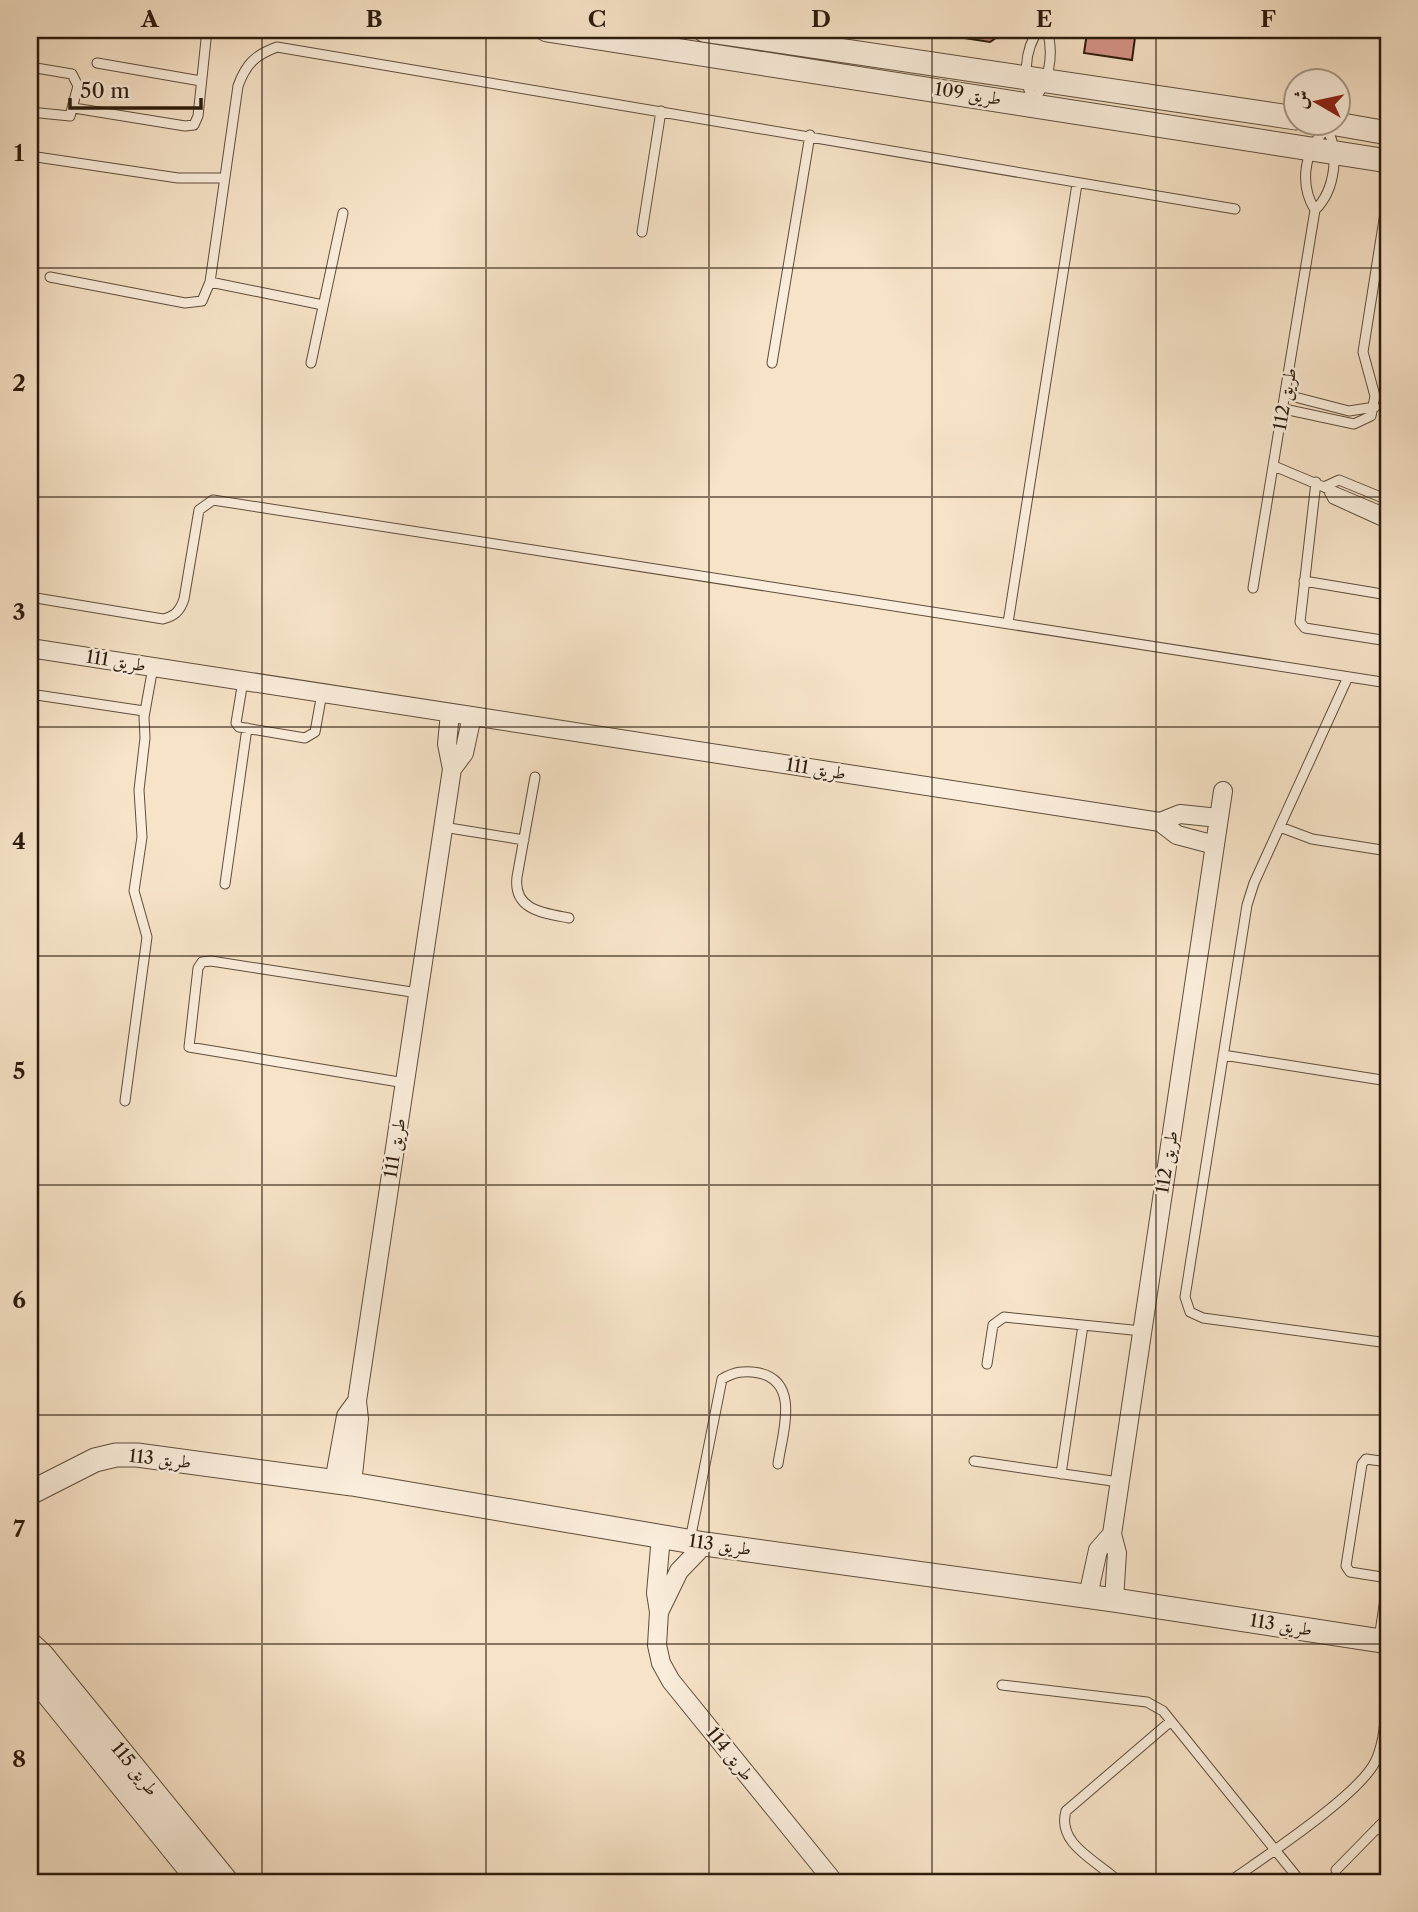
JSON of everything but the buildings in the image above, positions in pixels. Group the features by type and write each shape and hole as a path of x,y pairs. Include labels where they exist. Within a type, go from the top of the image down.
{"street":[{"name":"طريق 109","path":"547,30 1035,93 1174,100 1282,116"},
{"name":"طريق 109","path":"704,30 1035,93 1170,127 1388,161"},
{"path":"1170,127 1174,100"},
{"path":"1352,128 1388,134"},
{"name":"طريق 111","path":"30,648 1160,822 1177,835 1215,845"},
{"name":"طريق 111","path":"343,1483 359,1429 357,1401 452,769 447,744 450,713"},
{"name":"طريق 111","path":"452,769 464,753 472,716"},
{"name":"طريق 112","path":"1114,1600 1117,1553 1112,1534 1119,1482 1223,791"},
{"name":"طريق 111","path":"1160,822 1180,814 1219,818"},
{"name":"طريق 113","path":"30,1493 94,1460 126,1454 343,1483 697,1542 1088,1596 1384,1641"},
{"name":"طريق 113","path":"30,1511 57,1481"},
{"name":"طريق 112","path":"1088,1596 1098,1550 1112,1534"},
{"name":"طريق 114","path":"661,1536 656,1593 659,1612 657,1645 661,1663 671,1681 834,1882"},
{"name":"طريق 114","path":"659,1612 678,1571 697,1542"},
{"name":"طريق 115","path":"30,1624 39,1638 34,1657"},
{"name":"طريق 115","path":"34,1657 201,1882"},
{"name":"طريق 115","path":"34,1657 227,1882"}],"lane":[{"path":"74,108 190,127 197,121 208,30"},
{"path":"1035,93 1032,42 1039,30"},
{"path":"1035,93 1050,47 1047,30"},
{"path":"50,277 194,304 207,294 237,86 244,67 258,54 277,47 810,135 1077,184 1234,209"},
{"path":"97,63 201,81"},
{"path":"30,67 76,77 78,86 74,108 66,118 30,113"},
{"path":"642,232 661,111"},
{"path":"772,363 810,135"},
{"path":"1310,148 1318,136"},
{"name":"طريق 112","path":"1253,588 1287,395 1315,210 1329,190 1334,152 1330,136"},
{"name":"طريق 112","path":"1310,148 1306,183 1315,210"},
{"path":"30,156 178,178 224,178"},
{"path":"1008,623 1077,184"},
{"path":"1284,410 1354,424 1364,422 1375,407 1376,396 1363,352 1387,200"},
{"path":"311,363 343,212"},
{"path":"210,282 323,305"},
{"path":"1287,395 1349,411 1375,407"},
{"path":"1274,466 1388,514"},
{"path":"1326,486 1339,480 1388,500"},
{"path":"1316,482 1300,622 1305,628 1388,641"},
{"path":"1326,486 1333,499 1388,524"},
{"path":"30,597 163,619 173,616 181,609 184,599 198,510 213,500 751,586 1008,623 1388,683"},
{"path":"1304,581 1388,595"},
{"path":"125,1101 147,937 134,891 142,828 139,790 144,711 153,667"},
{"path":"1349,677 1247,905 1185,1297 1190,1312 1203,1318 1388,1343"},
{"path":"243,681 236,723 247,728 312,737 322,693"},
{"path":"30,694 144,711"},
{"path":"225,884 247,728"},
{"path":"535,777 516,885 520,899 531,909 569,918"},
{"path":"443,827 524,840"},
{"path":"1280,827 1312,839 1388,851"},
{"path":"405,1083 189,1047 198,968 202,962 211,961 418,993"},
{"path":"1223,1055 1388,1081"},
{"path":"987,1364 993,1325 1000,1319 1009,1317 1142,1331"},
{"path":"1061,1474 1083,1325"},
{"path":"697,1542 722,1379 733,1372 750,1371 777,1381 784,1391 787,1407 778,1464"},
{"path":"1384,1641 1388,1579 1350,1572 1346,1566 1362,1464 1366,1459 1388,1462"},
{"path":"974,1461 1119,1482"},
{"path":"1002,1685 1147,1702 1163,1711 1301,1882"},
{"path":"1229,1882 1276,1850 1364,1779 1384,1752 1388,1693"},
{"path":"1119,1882 1077,1847 1065,1828 1066,1811 1171,1721"},
{"path":"1336,1870 1388,1817"},
{"path":"1379,1826 1388,1839"}]}
